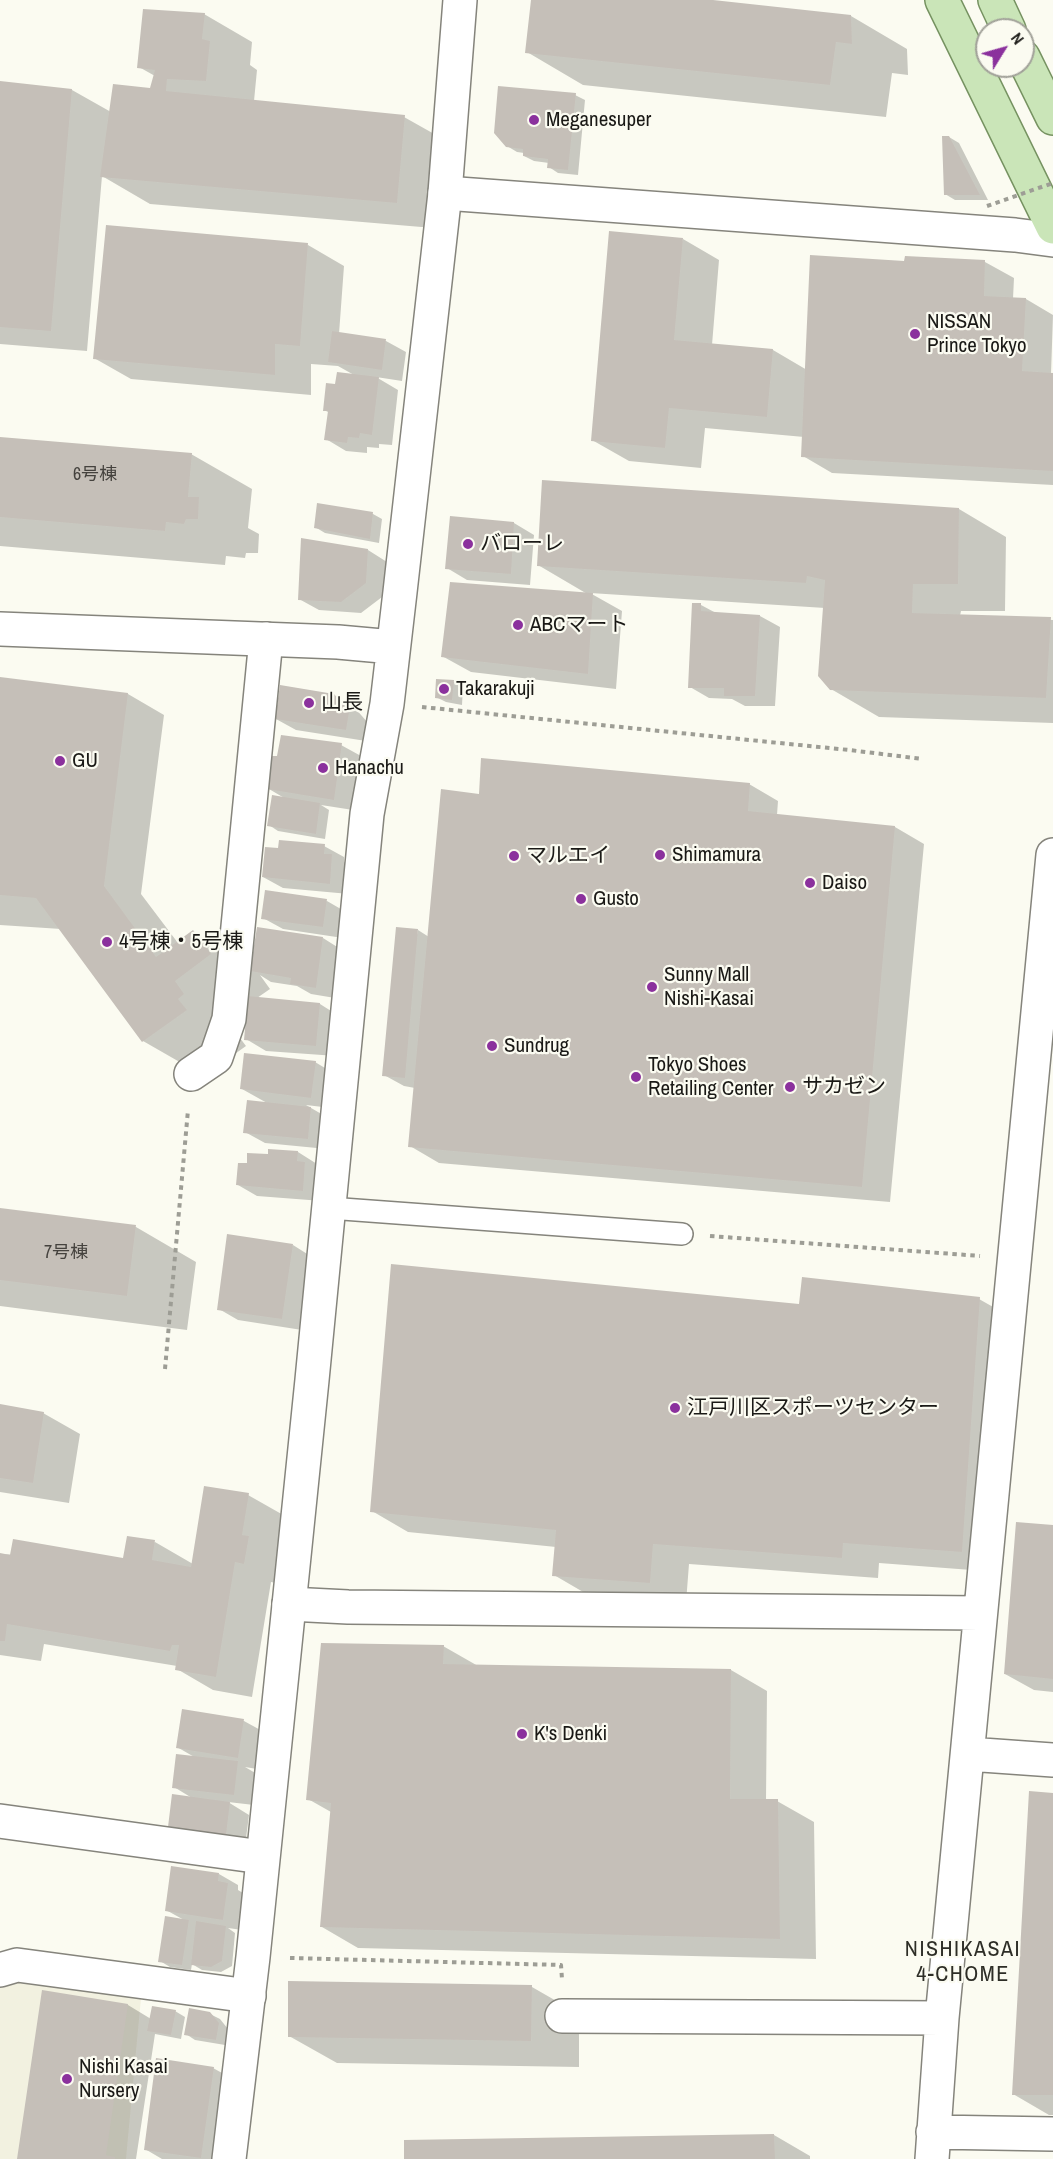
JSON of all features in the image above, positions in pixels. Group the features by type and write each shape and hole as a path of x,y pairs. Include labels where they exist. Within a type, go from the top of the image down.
{"main road":[{"path":"942,0 1053,227"},
{"path":"994,0 1003,18"},
{"path":"1033,78 1053,118"}],"street":[{"path":"229,2159 249,1996 367,813 387,704 445,193 460,0"},
{"path":"445,193 1015,235 1053,240"},
{"path":"0,629 338,642 393,647"},
{"path":"191,1074 216,1057 229,1019 266,639"},
{"path":"1053,855 979,1613 968,1754 942,2018 933,2145 1053,2134"},
{"path":"289,1604 348,1607 979,1613"},
{"path":"968,1754 1053,1760"},
{"path":"0,1821 262,1857"},
{"path":"0,1970 17,1965 249,1996"},
{"path":"562,2016 942,2018"}],"lane":[{"path":"328,1208 682,1234"}],"path":[{"path":"987,206 1053,183"},
{"path":"418,707 837,748 923,759"},
{"path":"165,1369 191,1074"},
{"path":"682,1234 1014,1258"},
{"path":"286,1958 561,1965 562,2016"}],"shaded area":[{"name":"Nishi Kasai Nursery","path":"19,1983 141,1998 126,2159 0,2159 0,1988"}],"building":[{"path":"531,0 713,0 851,15 852,44 836,42 830,85 525,53"},
{"path":"143,9 205,13 202,39 210,41 206,81 167,79 166,91 405,115 397,203 100,177 113,84 150,88 155,70 137,68"},
{"path":"0,81 72,89 51,331 0,327"},
{"name":"Meganesuper","path":"498,86 576,93 568,170 547,168 548,159 523,156 523,149 506,147 494,133"},
{"path":"942,136 949,136 980,195 944,195"},
{"path":"106,225 308,243 300,346 275,344 275,375 93,359"},
{"path":"609,231 683,238 674,340 773,349 767,417 669,408 665,448 591,441"},
{"name":"NISSAN Prince Tokyo","path":"810,255 904,261 905,256 985,260 984,296 1026,298 1022,371 1053,373 1053,471 801,457"},
{"path":"332,331 386,339 382,370 328,362"},
{"path":"337,372 379,377 372,435 360,433 359,438 348,437 347,443 324,440 328,411 323,411 326,383 335,384"},
{"path":"0,437 192,453 188,497 199,497 198,519 186,519 184,524 166,522 165,531 0,517"},
{"path":"542,480 959,508 958,584 913,584 912,613 1051,617 1046,698 830,690 818,676 825,580 807,576 806,583 537,566"},
{"path":"317,503 373,512 370,539 314,528"},
{"path":"450,516 514,522 511,574 445,569"},
{"path":"301,538 368,549 366,583 341,602 298,600"},
{"name":"ABCマート","path":"450,582 593,593 588,674 441,657"},
{"path":"692,603 701,603 701,611 760,615 755,696 724,696 724,688 688,688"},
{"path":"0,677 128,693 104,886 156,957 193,930 211,954 175,981 184,994 178,999 187,1010 142,1042 36,898 0,895"},
{"name":"Takarakuji","path":"436,679 454,680 452,700 435,698"},
{"name":"山長","path":"280,685 334,694 349,712 346,730 275,719"},
{"path":"281,735 342,743 334,800 267,789 271,756 277,756"},
{"name":"Sunny Mall Nishi-Kasai","path":"481,758 750,783 748,811 895,826 862,1187 408,1147 441,789 479,794"},
{"path":"272,795 320,803 316,834 267,826"},
{"path":"279,840 325,844 324,854 332,854 330,884 262,877 265,847 278,848"},
{"path":"265,890 327,899 323,927 261,919"},
{"path":"257,927 323,937 316,988 290,984 291,978 250,971"},
{"path":"396,927 418,929 405,1078 382,1076"},
{"path":"248,996 320,1003 316,1046 244,1040"},
{"path":"244,1053 316,1061 311,1098 240,1089"},
{"path":"247,1100 311,1107 308,1139 243,1133"},
{"path":"268,1149 298,1151 297,1161 305,1162 303,1191 236,1185 238,1163 247,1163 247,1153 268,1154"},
{"path":"0,1208 136,1225 127,1296 0,1280"},
{"path":"227,1234 293,1244 282,1319 217,1310"},
{"name":"江戸川区スポーツセンター","path":"391,1264 799,1304 802,1277 980,1297 962,1552 843,1543 842,1558 653,1544 650,1583 552,1576 556,1530 370,1512"},
{"path":"0,1404 44,1412 33,1483 0,1478"},
{"path":"204,1486 249,1493 242,1535 249,1536 244,1564 235,1562 216,1677 175,1670 179,1645 172,1645 170,1651 7,1624 5,1641 0,1641 0,1553 10,1555 13,1539 123,1558 127,1536 155,1540 152,1560 191,1567"},
{"path":"1016,1522 1053,1525 1053,1679 1004,1674"},
{"name":"K's Denki","path":"321,1643 444,1645 443,1664 731,1669 730,1799 778,1799 780,1939 320,1927 331,1803 306,1800"},
{"path":"182,1709 244,1719 238,1758 176,1748"},
{"path":"176,1754 238,1761 234,1795 172,1788"},
{"path":"1029,1791 1053,1793 1053,2095 1012,2095"},
{"path":"172,1794 230,1802 226,1835 168,1827"},
{"path":"171,1866 219,1873 218,1881 228,1883 223,1920 165,1911"},
{"path":"165,1916 189,1920 182,1965 158,1962"},
{"path":"196,1921 226,1926 222,1961 211,1967 191,1965"},
{"path":"288,1981 532,1985 531,2041 288,2037"},
{"name":"Nishi Kasai Nursery","path":"42,1990 128,2004 106,2155 115,2157 115,2159 17,2159"},
{"path":"152,2006 176,2010 171,2035 147,2031"},
{"path":"189,2008 210,2012 219,2023 216,2040 184,2035"},
{"path":"156,2058 214,2067 201,2158 144,2150"},
{"path":"774,2134 775,2159 404,2159 404,2140"}],"place":[{"name":"Meganesuper","path":"534,120"},
{"name":"NISSAN Prince Tokyo","path":"915,334"},
{"name":"バローレ","path":"468,544"},
{"name":"ABCマート","path":"518,625"},
{"name":"Takarakuji","path":"444,689"},
{"name":"山長","path":"309,703"},
{"name":"GU","path":"60,761"},
{"name":"Hanachu","path":"323,768"},
{"name":"Shimamura","path":"660,855"},
{"name":"マルエイ","path":"514,856"},
{"name":"Daiso","path":"810,883"},
{"name":"Gusto","path":"581,899"},
{"name":"4号棟・5号棟","path":"107,942"},
{"name":"Sunny Mall Nishi-Kasai","path":"652,987"},
{"name":"Sundrug","path":"492,1046"},
{"name":"Tokyo Shoes Retailing Center","path":"636,1077"},
{"name":"サカゼン","path":"790,1087"},
{"name":"江戸川区スポーツセンター","path":"675,1408"},
{"name":"K's Denki","path":"522,1734"},
{"name":"Nishi Kasai Nursery","path":"67,2079"}],"district":[{"name":"NISHIKASAI 4-CHOME","path":"963,1962"}]}
